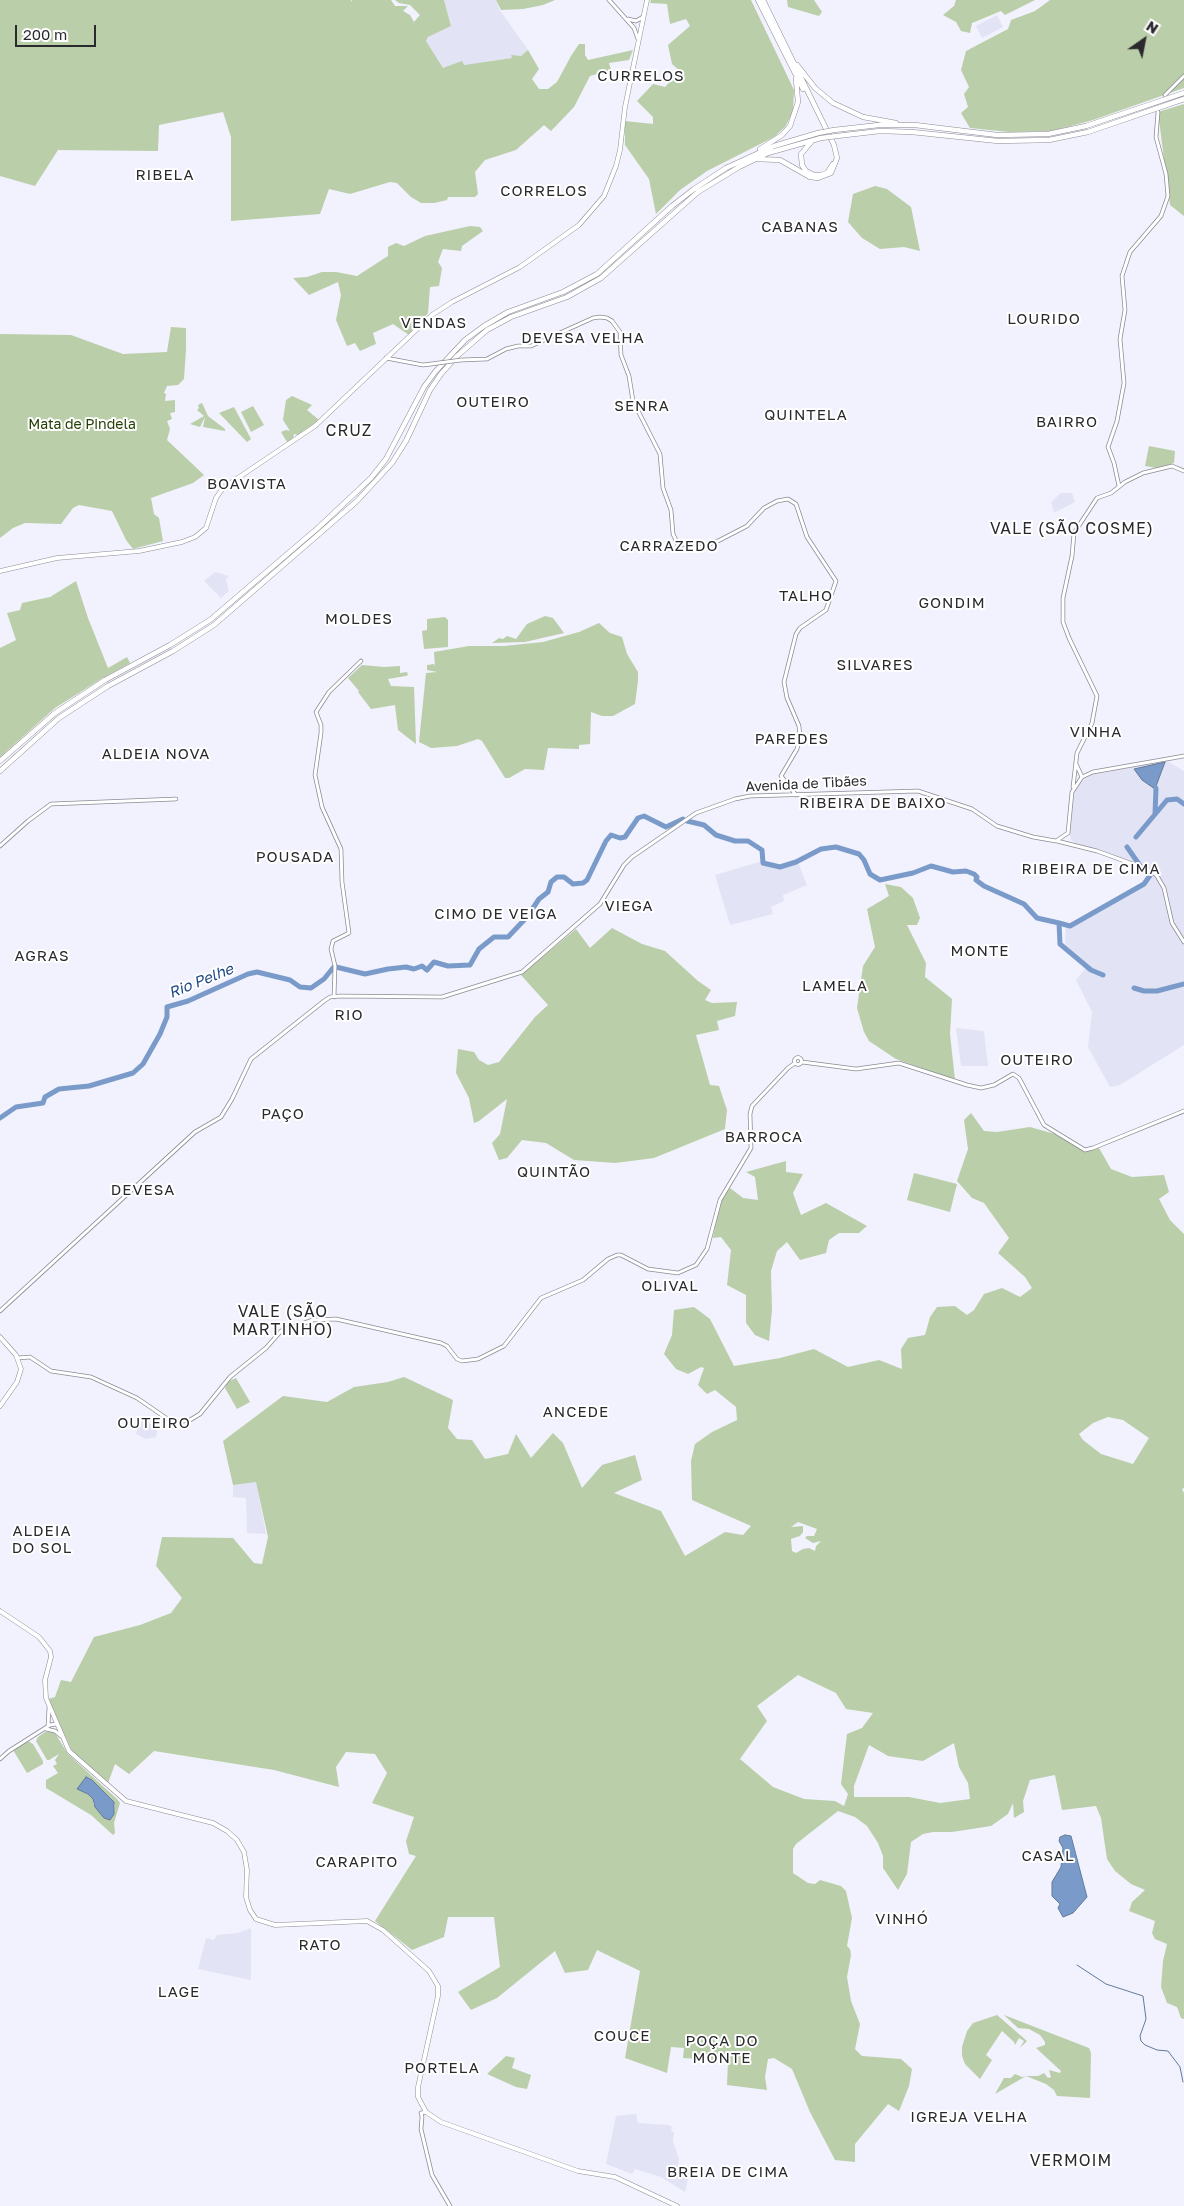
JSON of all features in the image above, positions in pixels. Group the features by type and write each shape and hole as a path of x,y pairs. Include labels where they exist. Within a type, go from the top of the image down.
{"highway":[{"path":"753,157 780,160 810,177 818,178 831,173 836,164 837,154 790,59 758,0"},
{"path":"763,0 833,151 832,168 821,175 809,173 800,160 803,149 814,140"},
{"path":"790,59 814,88 840,107 863,117 997,135 1048,134 1086,126 1184,93"},
{"path":"0,771 68,712 108,686 173,651 214,625 357,501 392,463 406,441 430,390 451,362 469,344 496,324 567,297 600,278 698,192 753,157 782,135 790,126 796,114 798,91 790,59"},
{"path":"753,157 821,138 880,131 912,132 998,141 1049,140 1088,132 1184,99"},
{"path":"0,761 55,713 104,680 170,645 210,620 319,527 371,478 386,459 424,387 448,356 464,340 484,326 508,312 564,292 597,274 694,189 753,157 794,139 818,133 879,125 915,125"}],"main road":[{"path":"0,571 57,558 133,552 190,540 206,528 216,498 223,488 318,423 438,310 511,272 552,246 585,220 604,196 619,155 624,107 648,0"},
{"path":"0,1337 18,1358 21,1368 19,1378 0,1406"},
{"path":"0,1611 39,1637 50,1651 51,1657 45,1680 46,1698 69,1751 121,1798 136,1804 213,1823 227,1831 237,1840 244,1852 248,1904 256,1919 260,1922 275,1925 367,1921 383,1930 429,1971 438,1986 438,1996 418,2087 418,2097 423,2114 578,2172 615,2177 678,2206"}],"street":[{"path":"609,0 634,28 639,42"},
{"path":"631,21 638,20 644,16"},
{"path":"625,18 642,29"},
{"path":"634,28 642,29"},
{"path":"1165,95 1184,76"},
{"path":"1119,486 1108,446 1117,422 1124,383 1120,339 1125,310 1122,276 1130,252 1162,216 1168,196 1166,174 1156,137 1158,112"},
{"path":"386,358 423,365 488,359 506,349 518,346 531,346 593,318 600,317 612,321 620,332 621,355 629,376 635,404 660,454 663,488 671,510 673,534 680,549 701,548 718,541 747,526 764,508 771,504 788,499 796,504 807,537 836,581 826,610 800,628 796,634 786,673 784,689 799,726 800,737 797,749 781,776 796,795"},
{"path":"390,354 395,361"},
{"path":"1071,844 1068,833 1074,770 1077,753 1092,722 1097,696 1065,629 1064,591 1076,528 1090,511 1097,498 1111,493 1119,486 1143,473 1176,466 1184,471"},
{"path":"0,1311 195,1132 221,1117 232,1100 247,1066 258,1052 324,1001 334,997 335,966 331,954 333,941 349,933 342,882 341,849 322,807 316,775 321,733 316,711 329,692 361,661"},
{"path":"1073,788 1082,777 1088,774 1184,756"},
{"path":"1076,762 1082,777"},
{"path":"1079,769 1088,774"},
{"path":"1074,770 1082,777"},
{"name":"Avenida de Tibães","path":"334,997 427,998 450,995 522,972 600,904 624,865 632,857 692,815 743,797 918,791 972,809 997,826 1011,832 1098,851 1152,872 1157,876 1164,888 1174,926 1184,942"},
{"path":"0,846 51,804 176,799"},
{"path":"1056,841 1068,833"},
{"path":"1063,837 1071,844"},
{"path":"18,1358 30,1357 51,1371 91,1377 137,1398 169,1420 176,1422 190,1420 200,1414 230,1377 266,1348 281,1331 313,1320 336,1319 441,1343 447,1346 457,1359 468,1362 478,1359 504,1346 536,1302 546,1295 583,1280 602,1262 617,1255 644,1268 656,1270 678,1272 696,1265 707,1249 720,1200 752,1147 751,1110 759,1097 798,1058 802,1062 856,1069 899,1063 981,1088 988,1087 1013,1074 1018,1078 1044,1125 1085,1150 1184,1111"},
{"path":"48,1728 49,1707"},
{"path":"0,1760 9,1751 56,1724"},
{"path":"48,1728 62,1736"},
{"path":"423,2114 422,2138 432,2175 450,2206"}],"shaded area":[{"path":"444,0 496,0 499,9 528,50 521,56 464,65 462,62 443,69 426,41 428,37 451,26"},
{"path":"997,15 1003,27 982,38 976,26"},
{"path":"1061,493 1072,493 1075,502 1054,513 1051,502"},
{"path":"215,572 229,576 226,580 229,591 221,598 204,581"},
{"path":"1167,761 1184,771 1184,1045 1120,1085 1110,1087 1088,1047 1092,1012 1076,980 1088,965 1065,944 1066,926 1070,927 1144,884 1154,871 1095,848 1078,845 1071,840 1074,792 1080,782 1093,774"},
{"path":"759,862 776,869 798,862 807,885 783,895 784,901 771,907 773,914 730,925 715,875"},
{"path":"956,1028 984,1031 988,1066 961,1066"},
{"path":"141,1420 158,1427 156,1437 146,1439 136,1434"},
{"path":"256,1481 266,1534 247,1533 246,1498 233,1497 233,1485"},
{"path":"251,1928 251,1980 198,1969 206,1938 214,1940 217,1935 238,1933"},
{"path":"636,2114 638,2123 669,2125 672,2127 671,2131 674,2132 673,2141 679,2159 678,2167 690,2170 685,2192 661,2177 635,2169 632,2174 606,2164 616,2116"}],"green space":[{"path":"0,0 351,0 351,2 352,0 391,0 395,6 408,6 403,11 410,15 414,22 420,15 410,5 399,3 395,0 444,0 451,26 428,37 426,41 443,68 462,61 464,65 512,58 511,55 521,56 528,50 539,69 532,79 539,89 548,89 557,82 579,44 585,44 585,55 588,60 633,50 629,60 609,63 611,70 590,76 574,107 551,131 544,125 516,150 485,160 475,172 478,194 475,197 448,197 447,200 434,203 421,203 411,197 397,183 390,182 350,194 329,189 320,214 231,221 231,137 223,112 159,125 158,151 58,150 35,186 0,176"},
{"path":"496,0 555,0 543,5 523,9 501,10"},
{"path":"651,0 751,0 794,90 793,112 785,127 774,137 707,171 680,190 656,214 649,179 625,145 625,121 653,124 653,117 637,101 653,84 665,87 680,71 672,64 668,45 690,26 686,19 670,24 667,4 650,3"},
{"path":"787,0 814,0 822,12 819,16 788,7"},
{"path":"956,0 1035,0 1005,15 1001,11 972,23 970,33 961,31 956,22 943,15 954,6"},
{"path":"1050,0 1184,0 1184,88 1093,120 1052,131 1009,132 970,128 961,113 968,107 964,94 969,87 961,70 966,51 1008,29 1011,20 1035,11"},
{"path":"1184,104 1184,216 1170,205 1158,112"},
{"path":"875,186 887,189 911,207 920,251 904,247 880,249 862,238 848,222 853,194"},
{"path":"470,226 480,227 483,231 462,246 461,251 443,249 438,262 442,268 439,286 430,287 428,313 409,335 393,324 373,333 376,344 360,351 355,343 347,346 336,320 341,295 338,282 309,295 293,278 307,277 322,272 336,272 357,276 388,256 388,247 396,243 404,246 425,236"},
{"name":"Mata de Pindela","path":"171,327 186,328 186,350 184,379 178,385 167,386 164,393 166,394 165,401 175,400 175,412 170,413 172,419 167,421 170,429 167,440 204,475 193,483 151,498 154,514 159,518 163,541 133,549 126,540 112,511 79,505 73,508 61,524 25,523 13,528 0,538 0,334 71,335 123,354 167,352"},
{"path":"292,396 312,405 307,410 319,420 298,435 294,434 293,439 287,442 281,432 290,431 283,420 286,400"},
{"path":"202,403 208,416 225,431 203,427 205,417 200,427 190,424 204,416 197,410 199,408 198,405"},
{"path":"253,406 264,425 251,432 241,412"},
{"path":"234,407 251,439 247,442 219,413"},
{"path":"1149,446 1175,451 1174,463 1157,468 1145,466"},
{"path":"76,581 88,618 108,668 127,657 130,663 55,708 0,757 0,648 16,640 7,613 20,610 22,603 50,597"},
{"path":"545,616 553,618 564,633 525,642 492,643 499,638 503,639 507,636 516,639 527,624"},
{"path":"445,617 448,620 448,647 424,649 422,631 427,630 427,619"},
{"path":"599,623 610,633 622,637 627,654 638,672 638,681 635,704 613,716 602,716 591,712 590,744 579,745 579,749 548,748 544,770 525,769 509,778 505,778 482,741 478,739 457,746 431,748 419,742 426,673 437,672 427,670 427,665 434,664 435,667 434,652 469,646 504,646 543,642 579,632"},
{"path":"362,665 400,666 400,673 407,672 408,675 406,676 388,679 391,686 414,687 416,744 398,730 395,705 371,709 348,678"},
{"path":"885,884 901,887 913,898 920,918 917,925 907,925 926,963 925,977 952,999 950,1034 955,1080 896,1059 869,1041 864,1032 857,1008 863,966 875,947 867,909 889,896"},
{"path":"612,928 642,944 665,951 698,981 711,990 705,1000 712,1003 737,1002 735,1016 717,1021 719,1030 696,1035 710,1085 719,1086 727,1110 725,1129 654,1158 615,1163 574,1160 546,1143 522,1140 507,1158 499,1160 492,1143 500,1134 507,1099 474,1123 469,1098 456,1073 458,1049 474,1052 479,1060 488,1065 499,1062 535,1017 548,1005 521,975 576,929 590,948"},
{"path":"971,1113 984,1131 997,1132 1030,1127 1055,1134 1085,1151 1099,1148 1111,1169 1132,1177 1164,1175 1169,1192 1159,1199 1170,1220 1184,1234 1184,1488 1182,1489 1184,1493 1184,2019 1181,2018 1177,2007 1167,2003 1161,1987 1163,1961 1167,1944 1155,1939 1152,1933 1155,1921 1129,1911 1132,1902 1145,1890 1131,1884 1115,1871 1107,1859 1101,1818 1096,1806 1062,1810 1055,1775 1030,1780 1023,1801 1024,1812 1014,1818 1013,1803 1008,1814 991,1826 923,1834 911,1842 907,1874 898,1890 883,1868 883,1856 878,1843 867,1826 855,1817 838,1811 796,1844 793,1849 793,1873 808,1883 815,1884 820,1880 841,1886 846,1891 852,1918 847,1946 850,1949 851,1955 847,1977 851,2001 860,2024 855,2049 862,2056 901,2059 912,2069 909,2086 899,2111 888,2104 855,2144 855,2162 835,2160 810,2112 792,2069 774,2058 768,2059 765,2077 767,2090 727,2085 728,2061 683,2058 684,2048 671,2047 667,2073 625,2058 640,1971 597,1950 588,1970 565,1973 555,1951 497,1998 471,2010 458,1992 500,1967 494,1917 448,1917 444,1937 412,1950 375,1921 416,1856 409,1854 406,1841 414,1817 372,1803 387,1773 375,1754 346,1752 336,1767 339,1787 274,1770 154,1751 129,1774 115,1764 108,1783 72,1751 48,1699 55,1697 61,1680 71,1682 94,1637 140,1625 171,1613 182,1598 156,1566 162,1537 233,1538 254,1563 262,1564 268,1537 256,1482 233,1485 223,1441 283,1396 327,1402 354,1387 388,1382 404,1377 453,1400 448,1428 457,1439 472,1440 485,1459 508,1454 516,1434 531,1458 553,1433 563,1443 582,1488 602,1465 635,1455 642,1480 614,1493 661,1511 685,1556 725,1532 743,1535 751,1526 692,1500 691,1461 695,1444 712,1432 737,1420 736,1407 715,1390 707,1394 698,1385 704,1368 701,1367 688,1374 676,1369 664,1354 672,1335 674,1310 694,1307 710,1319 734,1366 780,1358 814,1349 848,1367 879,1360 902,1369 901,1349 908,1338 925,1335 930,1317 937,1307 955,1306 967,1315 974,1310 984,1294 1002,1288 1020,1297 1032,1288 1025,1277 998,1253 1009,1238 984,1203 972,1198 957,1181 968,1149 964,1120","holes":["1108,1417 1123,1420 1149,1438 1133,1464 1101,1454 1083,1440 1079,1434 1093,1423","798,1522 817,1529 814,1536 807,1536 805,1538 813,1543 821,1541 816,1546 815,1551 809,1548 796,1553 792,1551 791,1539 800,1536 803,1532 803,1526 791,1527","798,1675 836,1693 846,1709 873,1713 862,1728 847,1734 841,1784 848,1794 844,1806 835,1801 804,1799 773,1787 740,1759 767,1721 757,1706","954,1743 959,1767 968,1783 970,1799 940,1803 909,1797 854,1797 854,1786 869,1745 888,1756 923,1761"]},
{"path":"786,1161 786,1172 803,1174 793,1193 801,1215 826,1203 867,1226 859,1233 839,1233 829,1240 826,1253 800,1260 787,1242 777,1251 771,1271 772,1310 769,1341 755,1335 746,1323 746,1295 727,1285 731,1250 721,1237 713,1238 719,1205 730,1188 743,1198 758,1200 755,1177 746,1172"},
{"path":"914,1173 957,1184 950,1212 907,1200"},
{"path":"236,1378 250,1402 237,1409 225,1388 227,1382"},
{"path":"51,1731 55,1733 68,1754 120,1803 114,1823 115,1833 113,1835 91,1815 46,1788 46,1780 58,1773 53,1766 57,1764 55,1760 59,1754 47,1760 36,1741 45,1732","holes":["88,1778 111,1798 115,1805 114,1814 93,1804 93,1799 88,1794 77,1789"]},
{"path":"28,1741 33,1744 43,1764 27,1773 13,1750"},
{"path":"997,2015 1027,2041 1020,2048 1024,2041 1019,2038 1015,2045 1002,2031 986,2055 992,2060 980,2079 965,2064 962,2056 962,2047 967,2031 973,2023"},
{"path":"1004,2015 1089,2048 1091,2053 1090,2098 1057,2096 1054,2090 1046,2084 1026,2076 1038,2076 1044,2073 1048,2078 1051,2077 1049,2070 1060,2073 1061,2071 1036,2048 1045,2045 1040,2035 1029,2029 1018,2028"},
{"path":"506,2056 515,2058 512,2068 531,2075 527,2089 516,2087 487,2074"},
{"path":"1015,2074 1022,2077 1026,2076 995,2094 1004,2078 1011,2078"}],"water":[{"path":"1165,762 1155,789 1142,780 1134,769"},
{"path":"86,1777 92,1780 114,1802 114,1814 110,1820 104,1818 88,1794 77,1789"},
{"path":"1065,1835 1071,1836 1087,1897 1073,1913 1063,1917 1058,1908 1060,1904 1052,1896 1052,1882 1061,1867 1063,1848 1059,1841 1060,1837"}],"waterway":[{"path":"1155,814 1156,788"},
{"path":"1136,837 1167,800 1177,799 1184,804"},
{"name":"Rio Pelhe","path":"606,841 611,835 620,838 625,837 638,818 644,816 666,827 683,819"},
{"name":"Rio Pelhe","path":"687,821 704,825 716,835 735,841 748,841 762,850 763,863 780,867 796,862 821,849 836,847 859,854 870,874 880,880 913,873 931,866 953,872 966,871 974,874 977,877 976,880 984,886 1024,904 1037,918 1059,923 1060,944 1091,970 1103,975"},
{"name":"Rio Pelhe","path":"336,967 365,974 406,967 414,969 422,966 427,970 434,962 448,966 470,965 479,949 494,937 508,937 527,917 539,899 548,892 551,882 557,877 564,877 573,884 583,883 587,880 605,843"},
{"path":"1127,847 1141,867"},
{"path":"1059,923 1070,926 1144,884 1151,874"},
{"name":"Rio Pelhe","path":"0,1118 16,1107 43,1103 45,1097 59,1089 89,1086 133,1073 143,1064 160,1034 167,1017 167,1007 188,1001 248,974 257,972 290,980 300,987 311,988 324,979 333,968"},
{"name":"Rio Pelhe","path":"1134,988 1144,991 1157,991 1184,984"},
{"path":"1077,1965 1106,1984 1143,1996 1146,2019 1140,2036 1141,2041 1145,2045 1157,2050 1168,2051 1180,2067 1183,2082"}],"district":[{"name":"CURRELOS","path":"641,76"},
{"name":"RIBELA","path":"165,175"},
{"name":"CORRELOS","path":"544,191"},
{"name":"CABANAS","path":"800,227"},
{"name":"LOURIDO","path":"1044,319"},
{"name":"VENDAS","path":"434,323"},
{"name":"DEVESA VELHA","path":"583,338"},
{"name":"OUTEIRO","path":"493,402"},
{"name":"SENRA","path":"642,406"},
{"name":"QUINTELA","path":"806,415"},
{"name":"BAIRRO","path":"1067,422"},
{"name":"CRUZ","path":"349,431"},
{"name":"BOAVISTA","path":"247,484"},
{"name":"VALE (SÃO COSME)","path":"1072,529"},
{"name":"CARRAZEDO","path":"669,546"},
{"name":"TALHO","path":"806,596"},
{"name":"GONDIM","path":"952,603"},
{"name":"MOLDES","path":"359,619"},
{"name":"SILVARES","path":"875,665"},
{"name":"VINHA","path":"1096,732"},
{"name":"PAREDES","path":"792,739"},
{"name":"ALDEIA NOVA","path":"156,754"},
{"name":"RIBEIRA DE BAIXO","path":"873,803"},
{"name":"POUSADA","path":"295,857"},
{"name":"RIBEIRA DE CIMA","path":"1091,869"},
{"name":"VIEGA","path":"629,906"},
{"name":"CIMO DE VEIGA","path":"496,914"},
{"name":"MONTE","path":"980,951"},
{"name":"AGRAS","path":"42,956"},
{"name":"LAMELA","path":"835,986"},
{"name":"RIO","path":"349,1015"},
{"name":"OUTEIRO","path":"1037,1060"},
{"name":"PAÇO","path":"283,1114"},
{"name":"BARROCA","path":"764,1137"},
{"name":"QUINTÃO","path":"554,1172"},
{"name":"DEVESA","path":"143,1190"},
{"name":"OLIVAL","path":"670,1286"},
{"name":"VALE (SÃO MARTINHO)","path":"283,1321"},
{"name":"ANCEDE","path":"576,1412"},
{"name":"OUTEIRO","path":"154,1423"},
{"name":"ALDEIA DO SOL","path":"42,1540"},
{"name":"CASAL","path":"1048,1856"},
{"name":"CARAPITO","path":"357,1862"},
{"name":"VINHÓ","path":"902,1919"},
{"name":"RATO","path":"320,1945"},
{"name":"LAGE","path":"179,1992"},
{"name":"COUCE","path":"622,2036"},
{"name":"POÇA DO MONTE","path":"722,2050"},
{"name":"PORTELA","path":"442,2068"},
{"name":"IGREJA VELHA","path":"969,2117"},
{"name":"VERMOIM","path":"1071,2161"},
{"name":"BREIA DE CIMA","path":"728,2172"}]}
